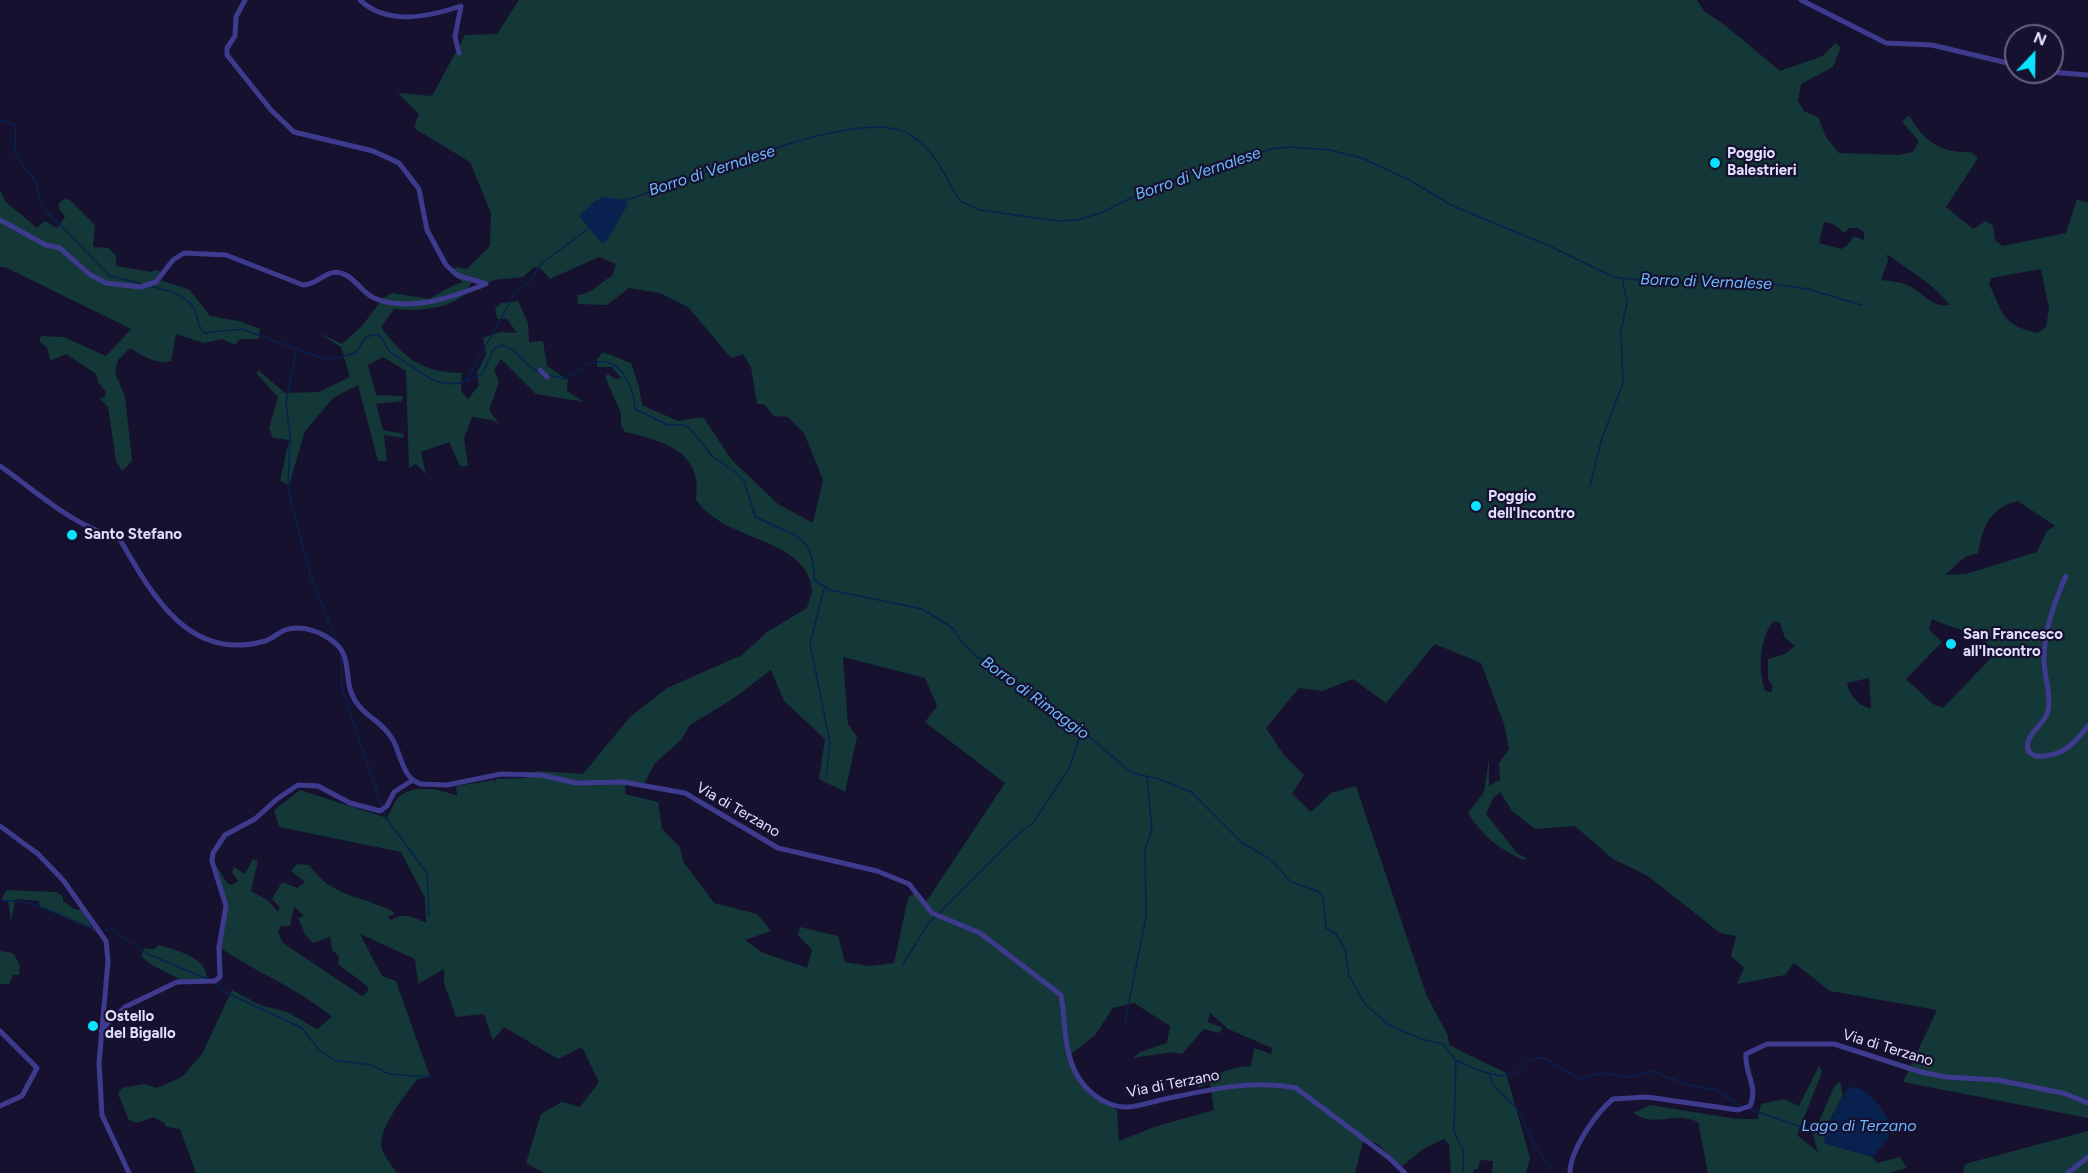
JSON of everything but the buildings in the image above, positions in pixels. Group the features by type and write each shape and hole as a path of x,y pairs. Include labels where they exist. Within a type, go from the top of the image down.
{"street":[{"path":"0,220 66,252 95,279 119,286 140,287 156,282 173,260 184,253 226,255 303,285 314,284 333,273 342,273 375,298 405,304 425,303 486,284 457,275 446,265 427,230 419,189 399,163 373,151 294,132 271,110 227,55 227,48 235,36 236,17 244,0"},
{"path":"360,0 373,11 400,16 423,17 461,6 456,25 456,48 459,53"},
{"path":"1801,0 1886,43 1932,45 2004,62"},
{"path":"2064,73 2088,75"},
{"path":"540,370 547,377"},
{"path":"0,466 57,510 92,530 119,538 144,580 178,624 190,632 218,642 245,643 265,641 286,630 305,628 319,632 336,643 344,653 345,672 357,706 390,735 413,780 394,792 387,806 380,811 350,803 318,786 298,786 277,799 255,819 226,834 213,853 212,861 226,906 219,947 220,977 215,981 177,982 125,1007 112,1016 101,1030"},
{"path":"2066,576 2049,627 2044,656 2049,709 2042,723 2030,735 2028,751 2035,756 2059,754 2072,746 2088,726"},
{"name":"Via di Terzano","path":"413,780 420,784 447,785 501,774 541,775 576,783 623,782 685,793 778,848 877,871 909,884 932,913 980,933 1016,959 1061,995 1067,1045 1073,1068 1085,1089 1103,1100 1125,1107 1228,1085 1281,1085 1296,1088 1388,1157 1405,1173"},
{"path":"0,826 38,854 63,880 106,941 108,961 99,1063 102,1115 129,1173"},
{"path":"0,1031 37,1068 22,1096 0,1106"},
{"name":"Via di Terzano","path":"1570,1173 1570,1162 1595,1118 1613,1099 1647,1097 1738,1110 1750,1106 1754,1099 1746,1054 1767,1044 1834,1044 1921,1072 1946,1077 1998,1080 2063,1094 2088,1103"},
{"path":"2068,1173 2088,1157"}],"green space":[{"path":"519,0 1697,0 1704,11 1726,26 1780,71 1823,56 1835,43 1841,47 1833,67 1801,84 1798,101 1804,111 1818,117 1826,137 1839,153 1899,155 1913,152 1919,141 1902,122 1909,115 1920,132 1934,144 1951,151 1971,152 1978,158 1946,207 1973,229 1986,221 1993,226 1995,240 2002,246 2066,233 2077,199 2088,203 2088,1118 1903,1082 1937,1010 1830,991 1794,963 1785,975 1737,984 1744,968 1731,956 1736,936 1720,933 1648,876 1613,859 1575,826 1535,829 1512,811 1500,792 1493,798 1486,814 1517,853 1526,858 1523,860 1498,846 1486,836 1468,813 1484,792 1489,759 1489,786 1499,780 1500,782 1499,763 1509,749 1504,724 1481,663 1435,644 1386,703 1353,679 1323,691 1299,688 1266,728 1283,754 1304,775 1292,794 1311,812 1331,793 1356,786 1426,994 1448,1036 1449,1045 1506,1073 1530,1158 1526,1173 1492,1173 1493,1161 1480,1160 1478,1169 1474,1169 1473,1173 1451,1173 1449,1144 1444,1139 1423,1149 1401,1167 1378,1144 1364,1138 1355,1173 544,1173 526,1163 541,1114 562,1102 580,1107 599,1082 582,1047 558,1059 504,1027 493,1040 484,1014 456,1017 444,983 444,969 418,984 415,959 360,934 382,976 396,981 430,1077 418,1079 406,1093 383,1132 382,1149 397,1173 196,1173 180,1129 167,1127 153,1117 137,1123 129,1120 118,1094 122,1088 145,1084 157,1088 182,1077 202,1054 232,990 260,1005 287,1012 317,1029 332,1017 305,997 219,947 226,906 216,865 227,883 232,885 238,881 232,872 234,867 245,874 253,859 258,861 251,891 267,900 278,912 280,907 272,899 282,882 297,888 305,882 291,871 297,864 309,865 318,876 338,890 394,912 393,915 387,916 391,920 404,916 426,923 425,898 401,852 279,827 274,810 300,790 387,818 398,798 412,790 444,791 457,796 456,786 495,780 496,784 496,779 526,778 537,771 583,774 630,717 667,688 742,655 767,632 807,608 811,594 807,573 796,559 780,549 725,524 708,513 696,499 697,483 687,459 666,444 625,432 621,425 621,413 605,377 608,374 615,379 621,378 612,367 597,367 597,359 603,352 631,363 642,405 678,421 703,417 731,459 778,504 813,523 823,480 804,433 788,417 774,416 764,404 757,404 751,367 743,354 731,358 688,307 660,293 629,288 607,305 578,304 577,295 592,290 612,276 616,264 599,257 550,279 540,268 534,267 523,277 494,280 486,284 472,281 467,291 449,304 416,310 394,309 381,327 398,348 415,362 435,370 462,373 461,391 468,399 479,385 477,373 486,354 483,338 500,332 517,333 507,319 497,319 495,308 502,303 518,301 528,323 529,342 543,341 547,366 568,380 567,391 584,402 536,394 501,359 494,370 499,382 489,410 500,425 493,420 472,417 464,438 468,466 460,466 449,442 421,452 426,474 416,464 409,468 406,371 383,357 368,365 376,395 403,396 402,401 376,404 383,430 404,434 403,438 384,435 387,461 378,461 358,385 333,398 305,431 289,485 280,481 289,440 273,438 269,428 278,397 257,374 258,370 285,393 319,392 350,377 341,347 317,332 342,344 362,326 383,298 392,293 429,299 463,282 449,272 457,267 467,269 490,246 491,213 470,162 414,128 419,114 398,93 432,96 465,35 497,34","holes":["1824,222 1833,224 1845,233 1849,228 1858,228 1864,232 1864,240 1854,236 1847,246 1841,249 1819,243","1887,254 1929,284 1950,305 1939,305 1930,301 1905,284 1881,280 1888,260","2041,269 2049,309 2046,327 2038,333 2011,322 2002,311 1989,284 1991,278","2018,501 2055,526 2047,531 2037,552 1966,574 1945,575 1965,557 1978,553 1985,526 1994,513","1932,619 1960,630 1989,635 1992,640 1985,641 1995,654 1943,708 1933,704 1906,679 1942,642 1929,630","1774,621 1780,623 1785,638 1795,646 1785,654 1768,659 1768,679 1773,686 1771,692 1765,691 1761,673 1765,636","843,657 925,678 937,706 925,722 1005,783 924,905 917,891 908,898 894,963 870,966 845,962 838,936 800,927 798,935 812,950 807,968 761,952 745,940 771,931 757,914 714,903 683,861 680,847 662,829 658,802 625,794 626,781 644,784 655,763 681,740 690,725 731,700 771,670 784,701 825,739 819,779 845,792 857,737 848,724","1869,678 1871,708 1859,703 1852,696 1847,683","294,906 304,916 298,918 305,934 313,943 330,937 332,949 339,957 338,964 369,990 362,996 283,943 278,932 281,926 290,926","1134,1003 1170,1026 1167,1043 1140,1052 1133,1058 1172,1052 1182,1054 1204,1029 1219,1033 1223,1028 1208,1022 1210,1013 1228,1029 1272,1048 1271,1054 1254,1048 1251,1066 1238,1067 1201,1078 1198,1088 1210,1083 1214,1110 1154,1127 1119,1141 1117,1110 1088,1087 1078,1072 1071,1054 1095,1035 1113,1008"]},
{"path":"0,190 6,202 37,228 45,221 57,228 65,217 59,209 59,203 64,199 70,200 95,225 93,247 109,248 116,256 116,266 151,272 157,270 161,272 156,279 190,290 210,316 239,321 260,329 259,339 240,339 235,345 222,339 204,343 176,334 171,361 155,361 130,348 118,360 115,373 125,396 132,461 122,471 116,461 108,407 99,398 104,398 106,392 98,382 96,374 66,354 50,361 47,347 39,341 41,336 64,337 106,356 131,329 5,267 0,267"},
{"path":"6,890 56,892 63,896 63,901 74,909 82,910 96,934 91,928 40,907 39,901 16,899 11,921 8,901 1,901"},
{"path":"159,945 196,960 206,971 207,979 183,981 150,964 141,956 144,948 154,949"},
{"path":"0,951 13,953 20,965 19,975 13,975 9,984 0,984"},
{"path":"1819,1066 1822,1072 1797,1135 1818,1152 1813,1135 1834,1087 1840,1081 1843,1095 1832,1116 1824,1143 1872,1157 1877,1163 1900,1157 1907,1168 1888,1173 1708,1173 1698,1122 1680,1118 1650,1119 1633,1113 1650,1105 1737,1119 1758,1119 1761,1104 1784,1099 1799,1106"},
{"path":"2088,1131 2088,1173 1963,1173 1965,1164"}],"water":[{"path":"604,197 624,200 628,204 608,239 602,244 579,216 595,201"},
{"name":"Lago di Terzano","path":"1850,1087 1869,1094 1890,1122 1888,1139 1873,1157 1824,1143 1834,1114"}],"waterway":[{"name":"Borro di Rimaggio","path":"0,120 16,125 15,153 36,181 40,203 47,212 110,276 143,284"},
{"name":"Borro di Vernalese","path":"622,201 809,138 848,130 882,127 907,133 925,146 944,172 960,201 980,210 1057,221 1078,220 1103,212 1155,186 1271,149 1289,147 1330,150 1362,158 1411,181 1451,205 1554,248 1613,277 1655,282 1760,282 1808,289 1861,305"},
{"name":"Borro di Vernalese","path":"466,381 516,292 530,281 542,263 588,229"},
{"path":"1590,486 1601,441 1623,383 1621,331 1627,302 1622,278"},
{"name":"Borro di Rimaggio","path":"150,286 182,296 187,300 195,311 200,328 204,333 242,329 327,360 355,353 366,337 377,334 382,338 388,350 422,374 449,384 470,380 483,373 493,350 501,345 507,346 539,372"},
{"path":"296,351 286,403 290,435 288,490 311,577 337,642"},
{"name":"Borro di Rimaggio","path":"549,375 565,379 586,365 600,362 617,367 628,381 635,409 668,425 684,425 691,430 713,457 744,481 755,516 789,532 805,543 813,563 814,580 830,590 922,609 953,628 963,644 977,657 990,662 1027,694 1074,724 1132,773 1159,779 1191,792 1241,842 1270,859 1291,882 1318,891 1323,898 1326,928 1336,934 1345,949 1349,976 1365,1004 1387,1024 1421,1039 1443,1044 1456,1060 1477,1070 1501,1076 1514,1074 1531,1059 1544,1058 1579,1079 1601,1073 1631,1077 1651,1071 1689,1085 1715,1090 1741,1106"},
{"path":"824,589 810,644 830,743 826,778"},
{"path":"341,655 342,688 386,818 427,873 429,915"},
{"path":"903,964 928,924 1016,836 1034,822 1069,768 1082,731"},
{"path":"1125,1022 1146,916 1145,849 1152,830 1147,777"},
{"path":"1,901 37,906 95,929"},
{"path":"105,930 111,929 148,954 207,979"},
{"path":"214,983 221,990 302,1028 318,1049 334,1060 371,1065 389,1074 430,1077"},
{"path":"1456,1060 1454,1132 1463,1150 1463,1173"},
{"path":"1489,1072 1492,1083 1518,1110 1535,1147 1554,1173"},
{"name":"Borro di Rimaggio","path":"1749,1109 1825,1135"}],"place":[{"name":"Poggio Balestrieri","path":"1715,163"},
{"name":"Poggio dell'Incontro","path":"1476,506"},
{"name":"Santo Stefano","path":"72,535"},
{"name":"San Francesco all'Incontro","path":"1951,644"},
{"name":"Ostello del Bigallo","path":"93,1026"}]}
